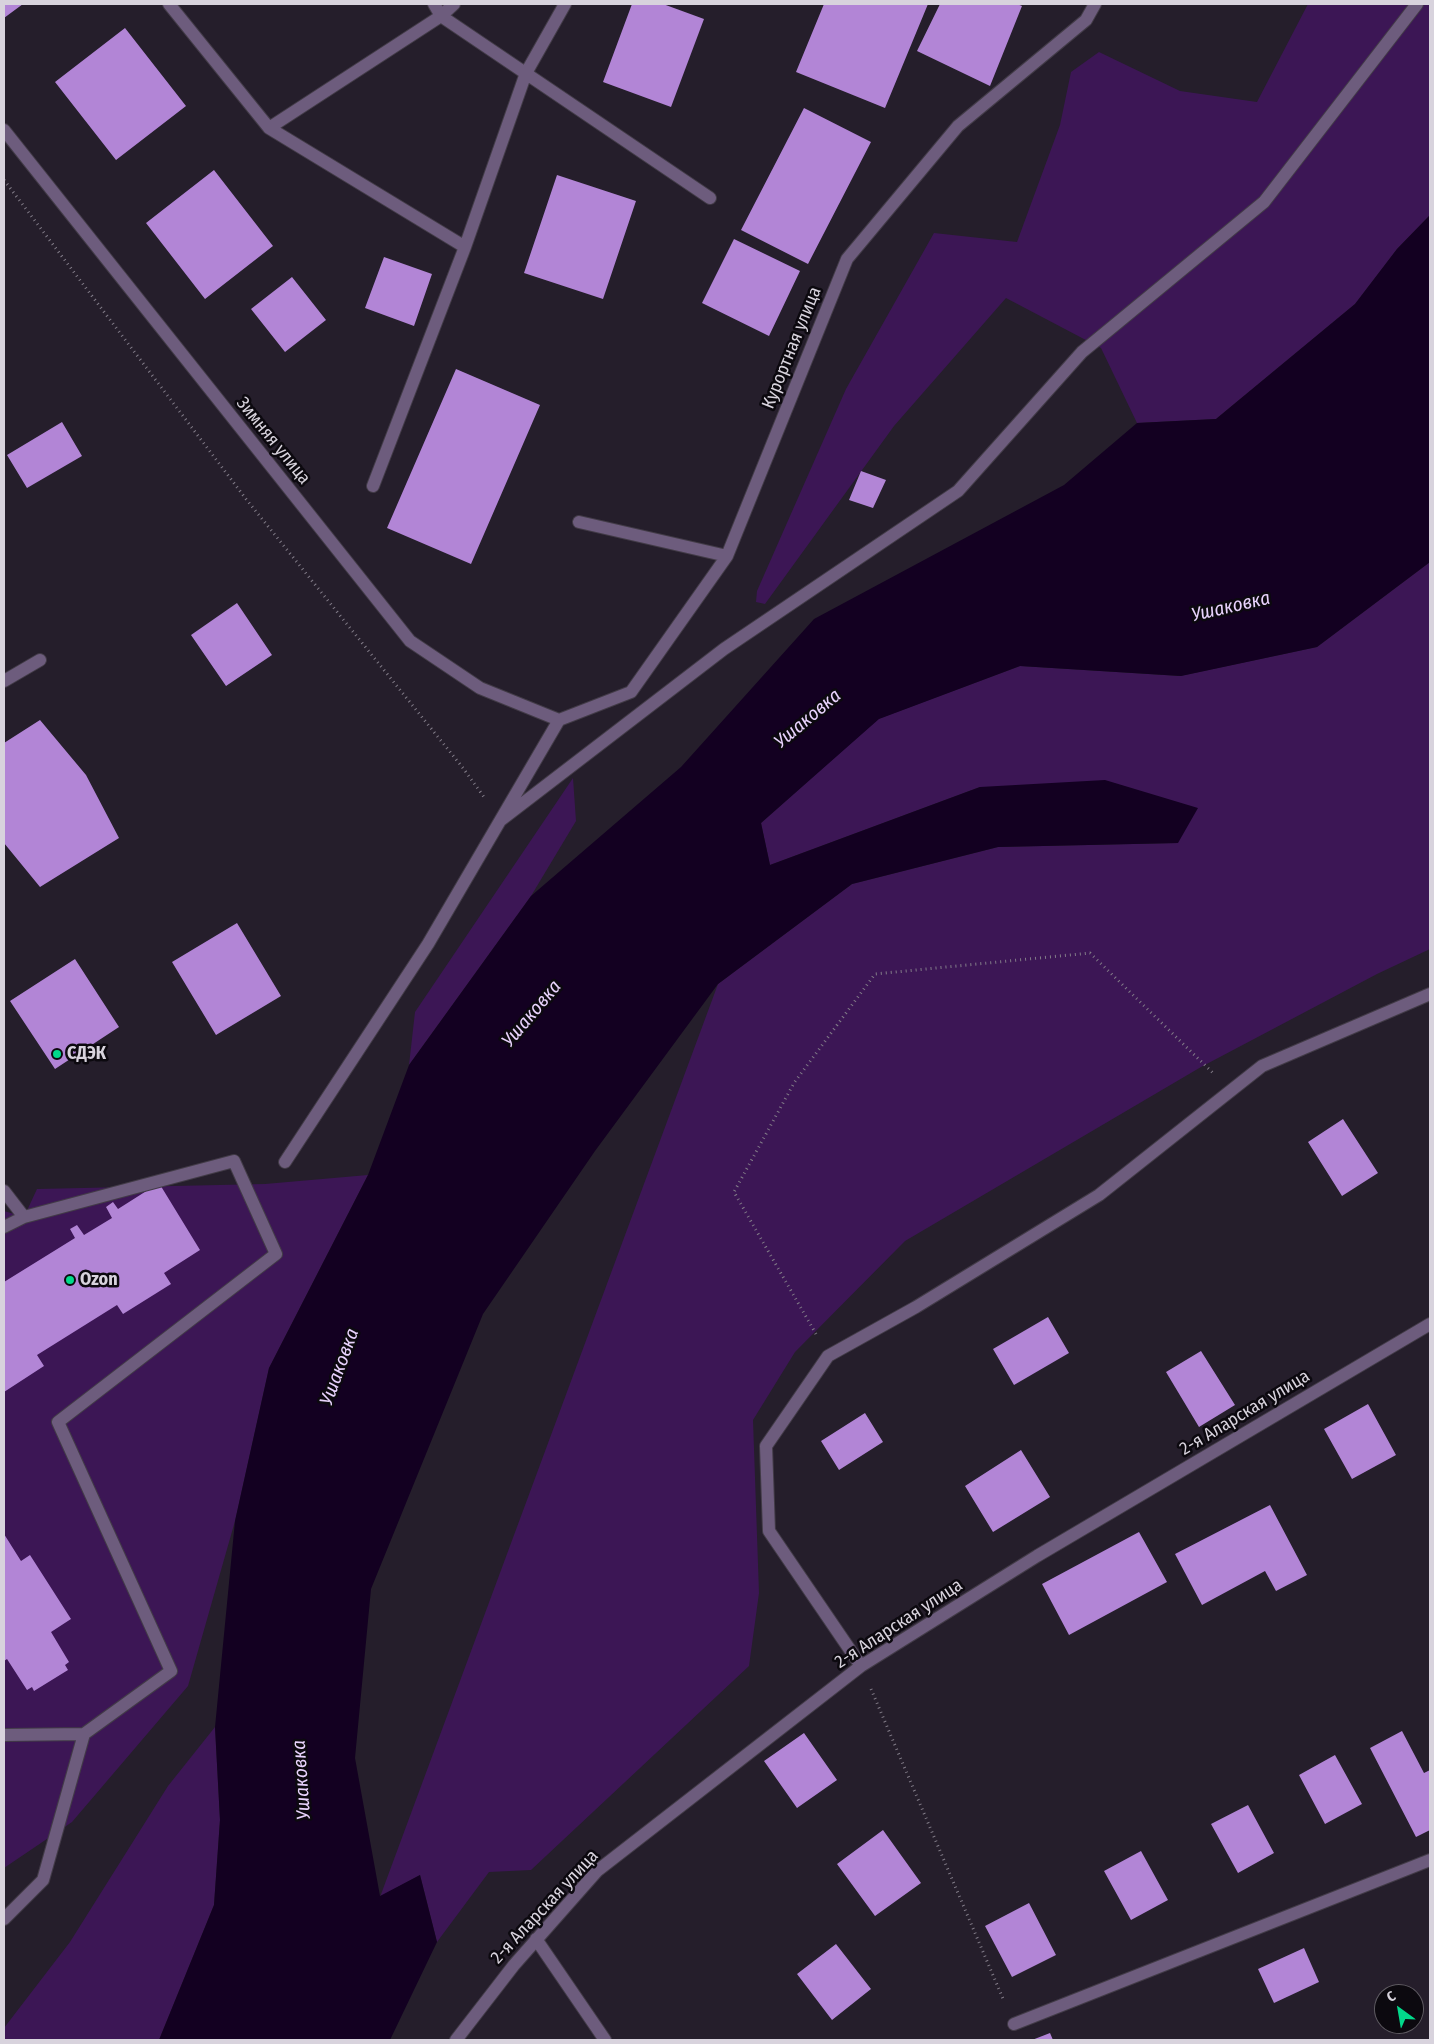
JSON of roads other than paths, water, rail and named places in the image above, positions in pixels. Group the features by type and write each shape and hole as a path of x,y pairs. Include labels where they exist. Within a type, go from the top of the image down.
{"street":[{"path":"169,4 269,128 465,247"},
{"path":"434,4 441,16 710,198"},
{"path":"269,128 441,16 454,4"},
{"path":"373,486 465,247 526,73 565,4"},
{"name":"Курортная улица","path":"559,720 631,692 727,556 848,259 958,126 1086,20 1096,4"},
{"path":"501,820 724,649 958,491 1082,352 1264,202 1417,4"},
{"name":"Зимняя улица","path":"4,130 410,641 480,688 559,720"},
{"path":"579,522 727,556"},
{"path":"4,681 40,660"},
{"path":"285,1162 428,944 559,720"},
{"path":"862,1666 769,1531 766,1446 828,1356 916,1307 1099,1195 1262,1066 1430,994"},
{"path":"4,1227 24,1217 234,1161 276,1254 58,1422 171,1671 84,1734 4,1735"},
{"path":"4,1191 24,1217"},
{"name":"2-я Аларская улица","path":"456,2040 514,1965 597,1871 862,1666 1037,1556 1430,1324"},
{"path":"4,1919 44,1880 84,1734"},
{"path":"1014,2024 1430,1860"},
{"path":"536,1939 606,2040"}],"water":[{"name":"Ушаковка","path":"1430,215 1430,562 1317,647 1181,676 1020,666 879,719 761,823 770,865 980,787 1105,780 1198,808 1178,843 998,847 852,884 718,984 595,1151 483,1314 371,1589 355,1758 380,1896 420,1875 437,1942 390,2040 159,2040 214,1905 220,1820 215,1727 235,1521 269,1368 368,1175 409,1065 531,896 681,767 814,619 1064,485 1137,423 1216,419 1355,304 1397,249"}],"place":[{"name":"СДЭК","path":"57,1054"},
{"name":"Ozon","path":"70,1280"}]}
